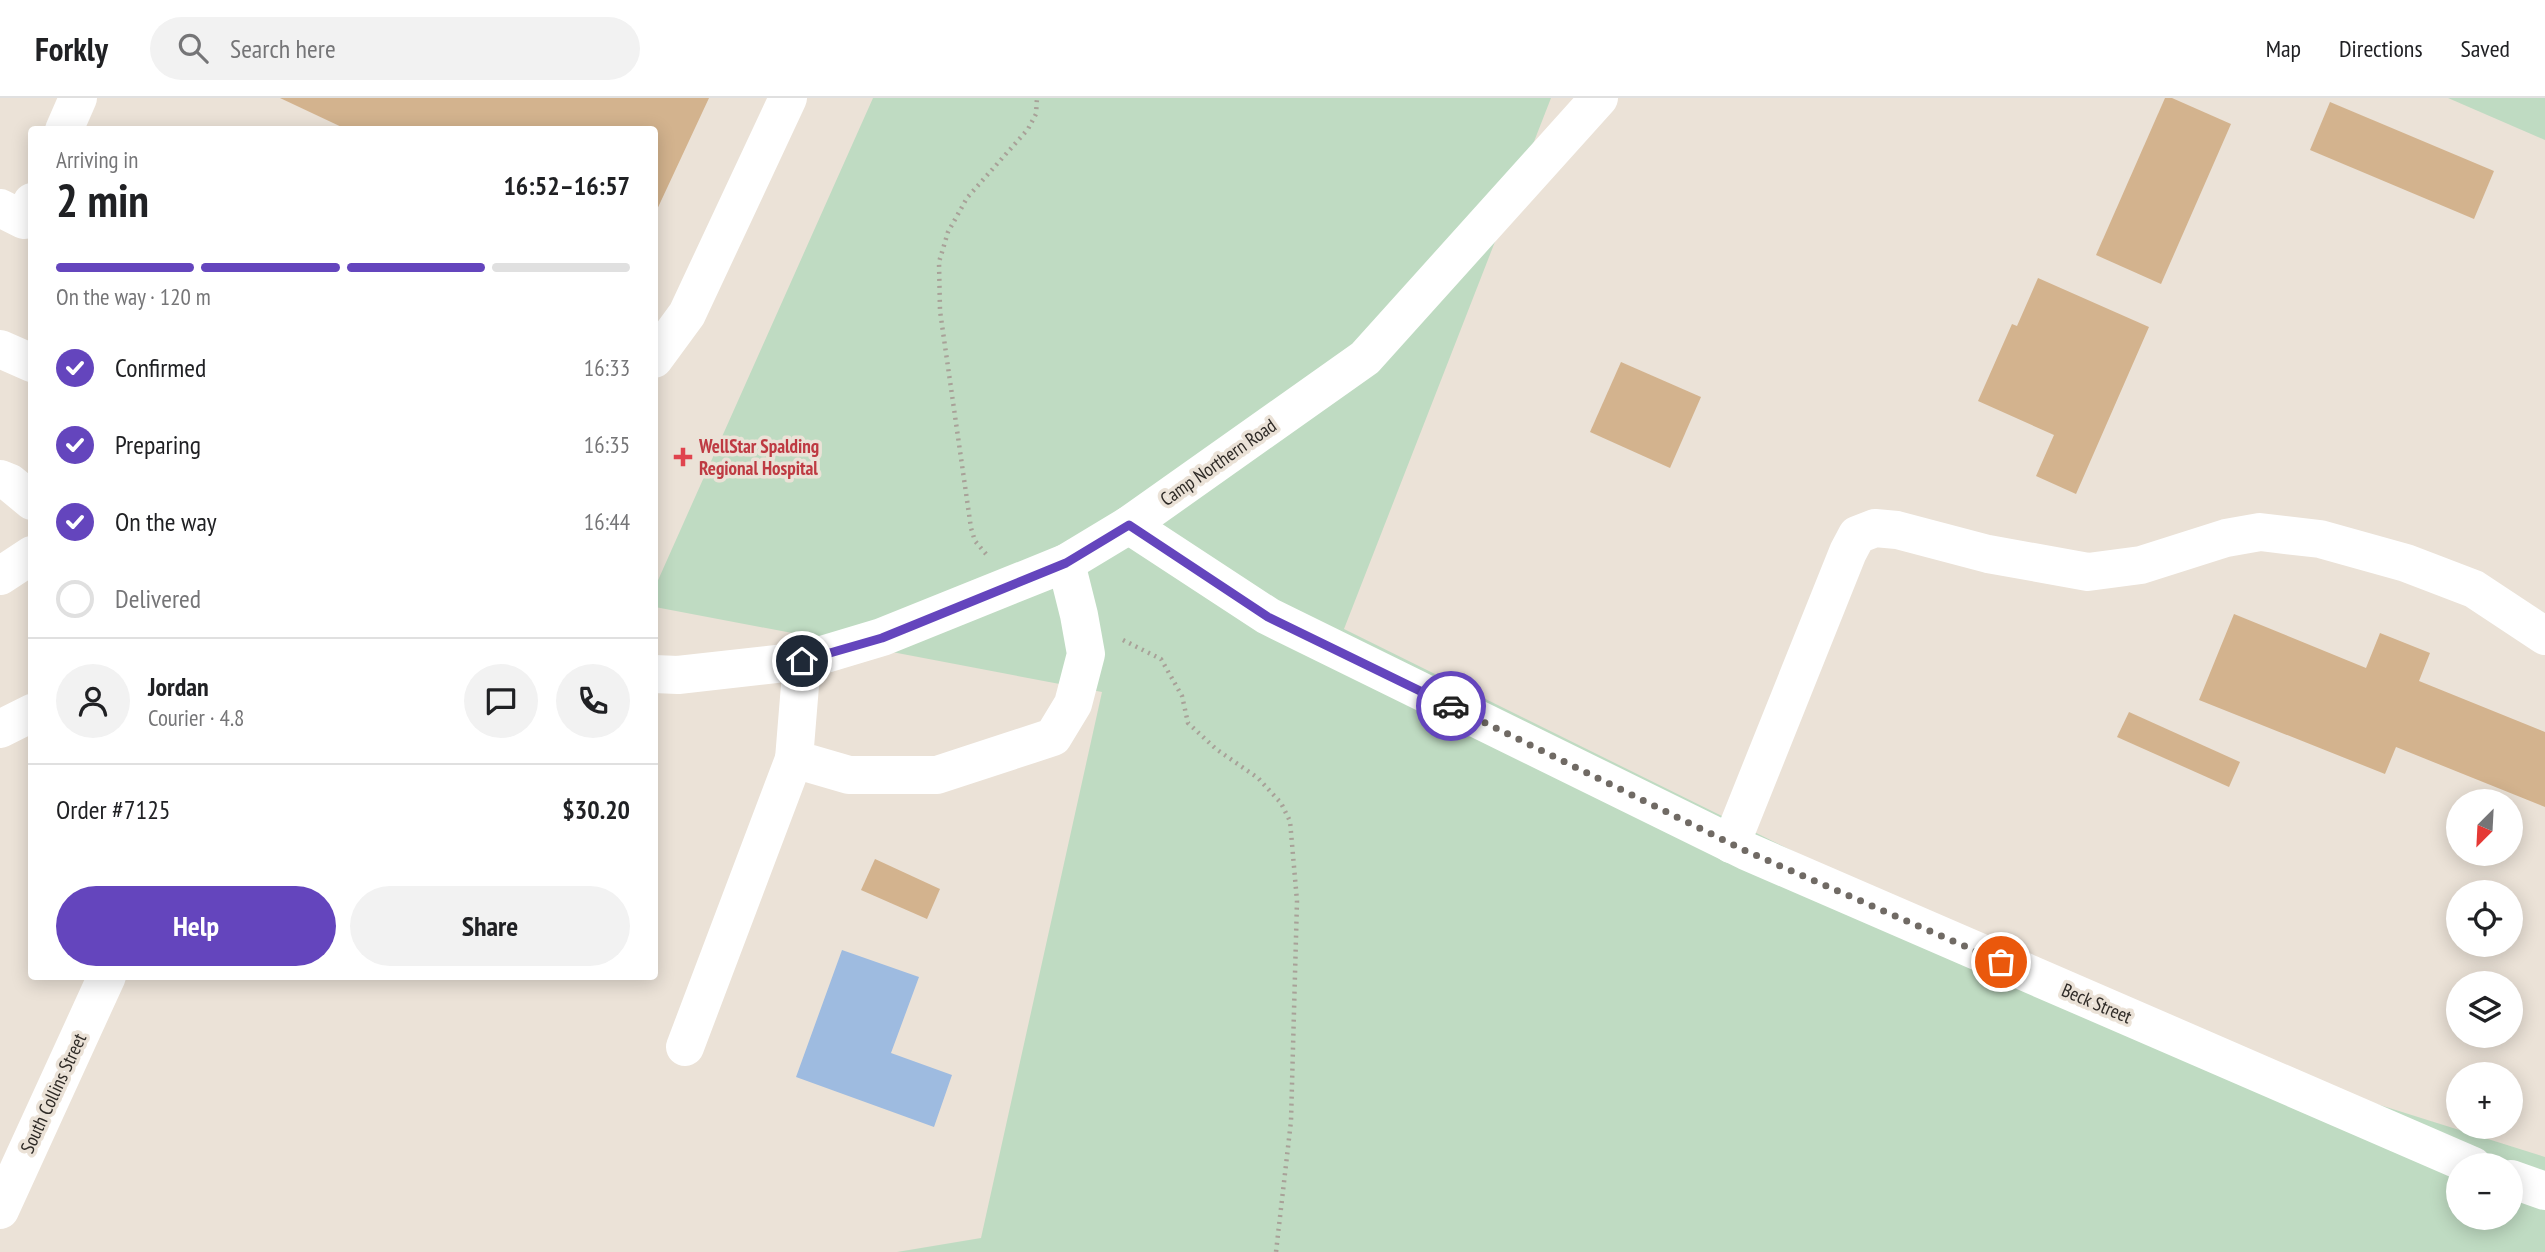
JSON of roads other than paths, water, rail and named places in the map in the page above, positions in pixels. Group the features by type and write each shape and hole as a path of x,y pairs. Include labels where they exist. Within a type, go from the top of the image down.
{"street":[{"path":"66,126 78,98"},
{"path":"658,354 687,314 788,98"},
{"name":"Camp Northern Road","path":"662,670 802,661 882,638 1066,563 1129,525 1365,358 1599,98"},
{"path":"0,208 24,220 28,211"},
{"path":"0,349 28,361"},
{"path":"0,479 28,498"},
{"name":"Beck Street","path":"1129,525 1268,617 1731,844 2446,1154"},
{"path":"1731,844 1848,552 1857,535 1875,528 1897,530 1988,554 2088,572 2141,565 2226,538 2260,532 2320,539 2406,563 2474,589 2545,636"},
{"path":"0,576 28,558"},
{"path":"794,760 849,775 937,775 1053,737 1073,704 1086,654 1066,563"},
{"path":"685,1047 794,760 802,661"},
{"path":"0,729 28,715"},
{"name":"South Collins Street","path":"0,1210 105,980"},
{"path":"2523,1183 2545,1191"}],"water":[{"path":"842,950 919,977 891,1053 952,1075 934,1127 796,1077"}],"place":[{"name":"WellStar Spalding Regional Hospital","path":"683,457"}]}
